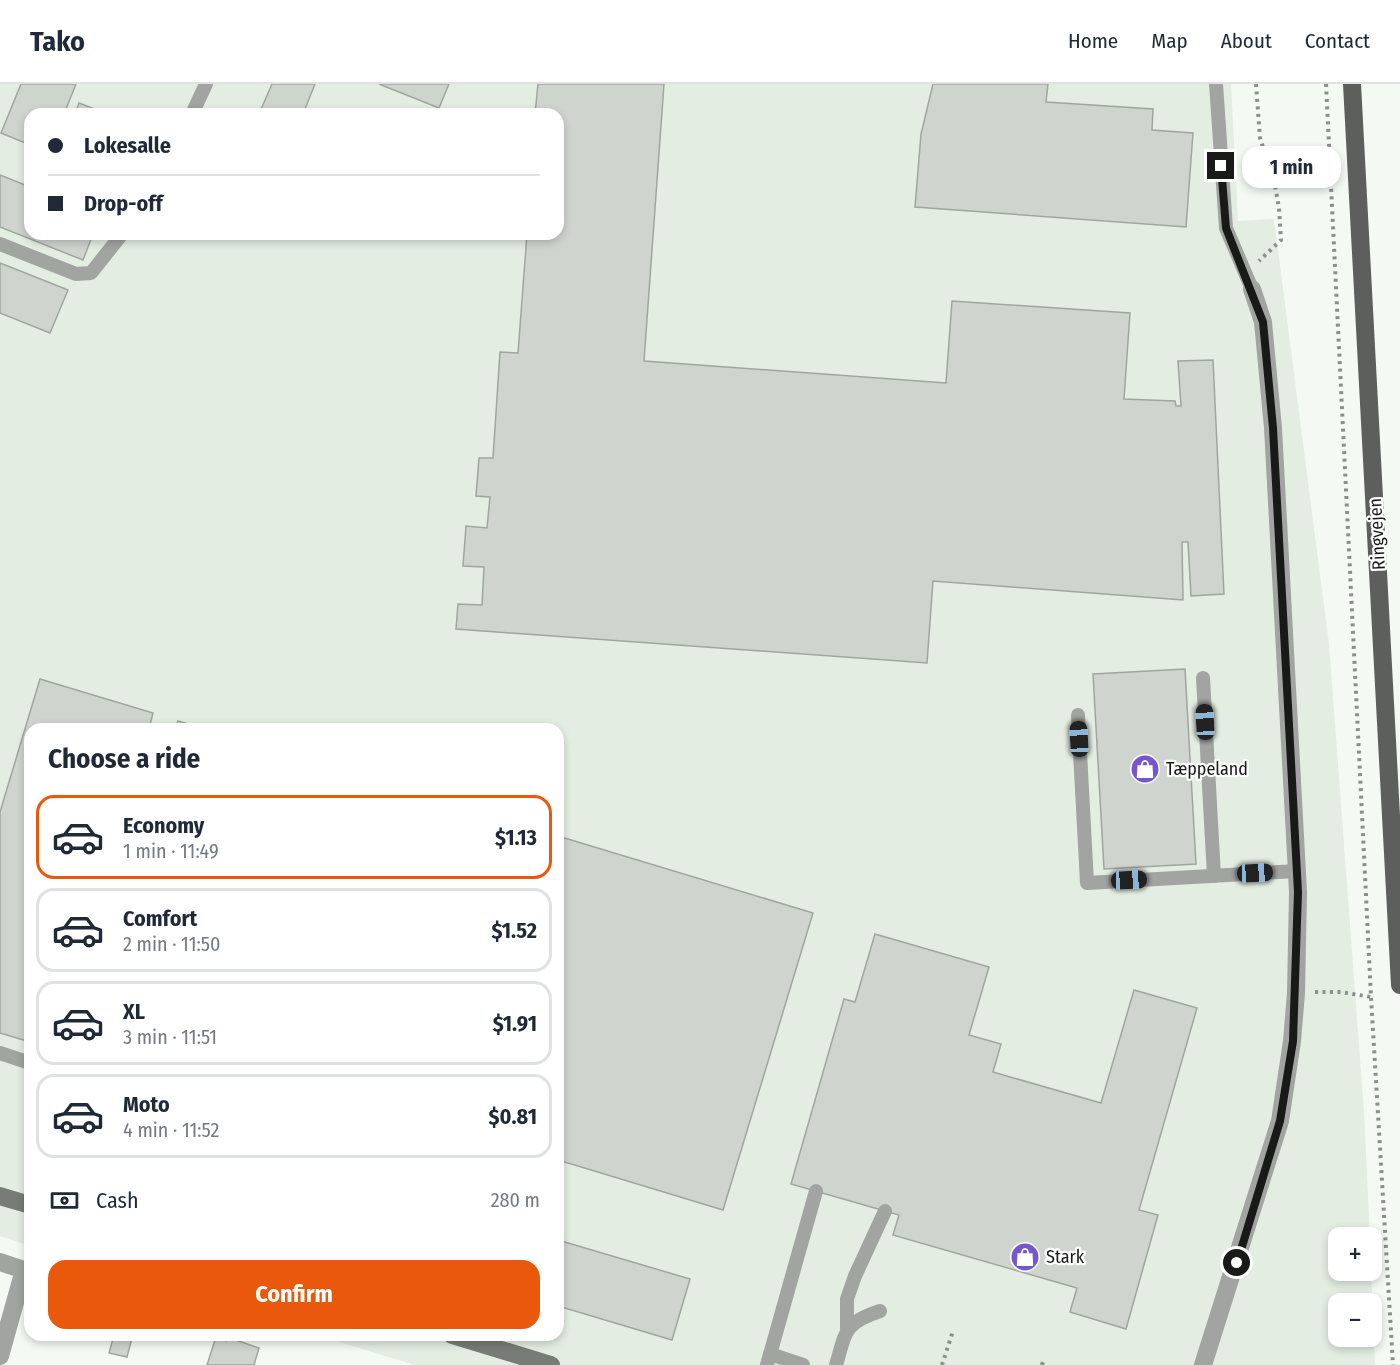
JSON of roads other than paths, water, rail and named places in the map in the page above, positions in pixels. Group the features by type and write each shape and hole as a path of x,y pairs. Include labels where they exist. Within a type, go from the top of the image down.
{"main road":[{"name":"Ringvejen","path":"1352,84 1400,985"}],"street":[{"path":"1203,1365 1270,1161 1280,1121 1293,1041 1296,993 1297,871 1273,428 1263,322 1249,282"},
{"path":"0,1196 24,1203"},
{"path":"0,1263 24,1270 0,1356"},
{"path":"472,1341 551,1365"}],"lane":[{"path":"195,108 206,84"},
{"path":"1216,84 1226,228 1249,282"},
{"path":"0,244 76,274 91,273 117,240"},
{"path":"1203,678 1214,876"},
{"path":"1078,715 1087,883 1297,871"},
{"path":"0,1053 24,1061"},
{"path":"803,1365 769,1360 816,1191"},
{"path":"836,1365 847,1328 849,1291 885,1211"},
{"path":"847,1328 862,1317 880,1311"}],"place":[{"name":"Tæppeland","path":"1145,769"},
{"name":"Stark","path":"1025,1257"}]}
